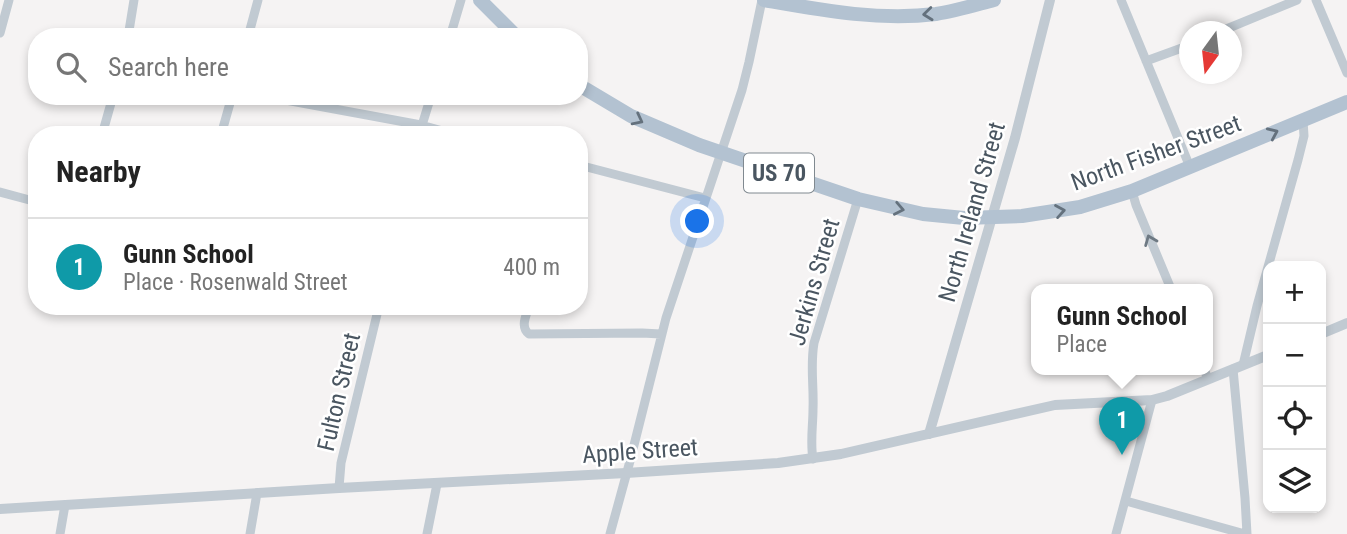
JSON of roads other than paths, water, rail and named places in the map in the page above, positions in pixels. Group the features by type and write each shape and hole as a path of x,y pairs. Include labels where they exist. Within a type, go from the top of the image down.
{"main road":[{"path":"480,0 508,28"},
{"path":"763,0 835,12 890,16 939,13 994,0"},
{"name":"North Fisher Street","path":"588,90 648,124 720,152 858,199 923,214 964,218 1022,216 1080,207 1132,191 1347,102"}],"street":[{"path":"0,33 9,0"},
{"path":"129,28 134,0"},
{"path":"250,28 258,0"},
{"path":"453,28 461,0"},
{"path":"610,534 661,334 742,90 763,0"},
{"name":"North Ireland Street","path":"929,434 1015,138 1050,0"},
{"path":"1121,0 1190,167"},
{"path":"1242,23 1297,0"},
{"path":"1316,0 1347,73"},
{"path":"1146,61 1179,49"},
{"path":"105,126 110,105"},
{"path":"223,126 229,105"},
{"path":"305,105 402,126"},
{"path":"421,126 428,105"},
{"path":"1126,501 1246,534 1238,367 1298,160 1304,136 1303,120"},
{"path":"588,167 705,198"},
{"path":"1132,191 1169,284"},
{"path":"0,192 28,200"},
{"name":"Jerkins Street","path":"813,459 811,439 814,401 811,371 814,343 858,199"},
{"name":"Fulton Street","path":"339,488 341,463 377,315"},
{"path":"527,315 524,327 529,334 661,334"},
{"path":"1326,332 1347,323"},
{"name":"Apple Street","path":"1213,372 1238,367 1263,357"},
{"name":"Apple Street","path":"0,509 778,463 813,459 1055,405 1153,400 1167,396 1204,375"},
{"path":"1116,534 1153,400"},
{"path":"427,534 437,484"},
{"path":"250,534 257,493"},
{"path":"60,534 65,505"}],"place":[{"name":"Gunn School","path":"1122,455"}]}
